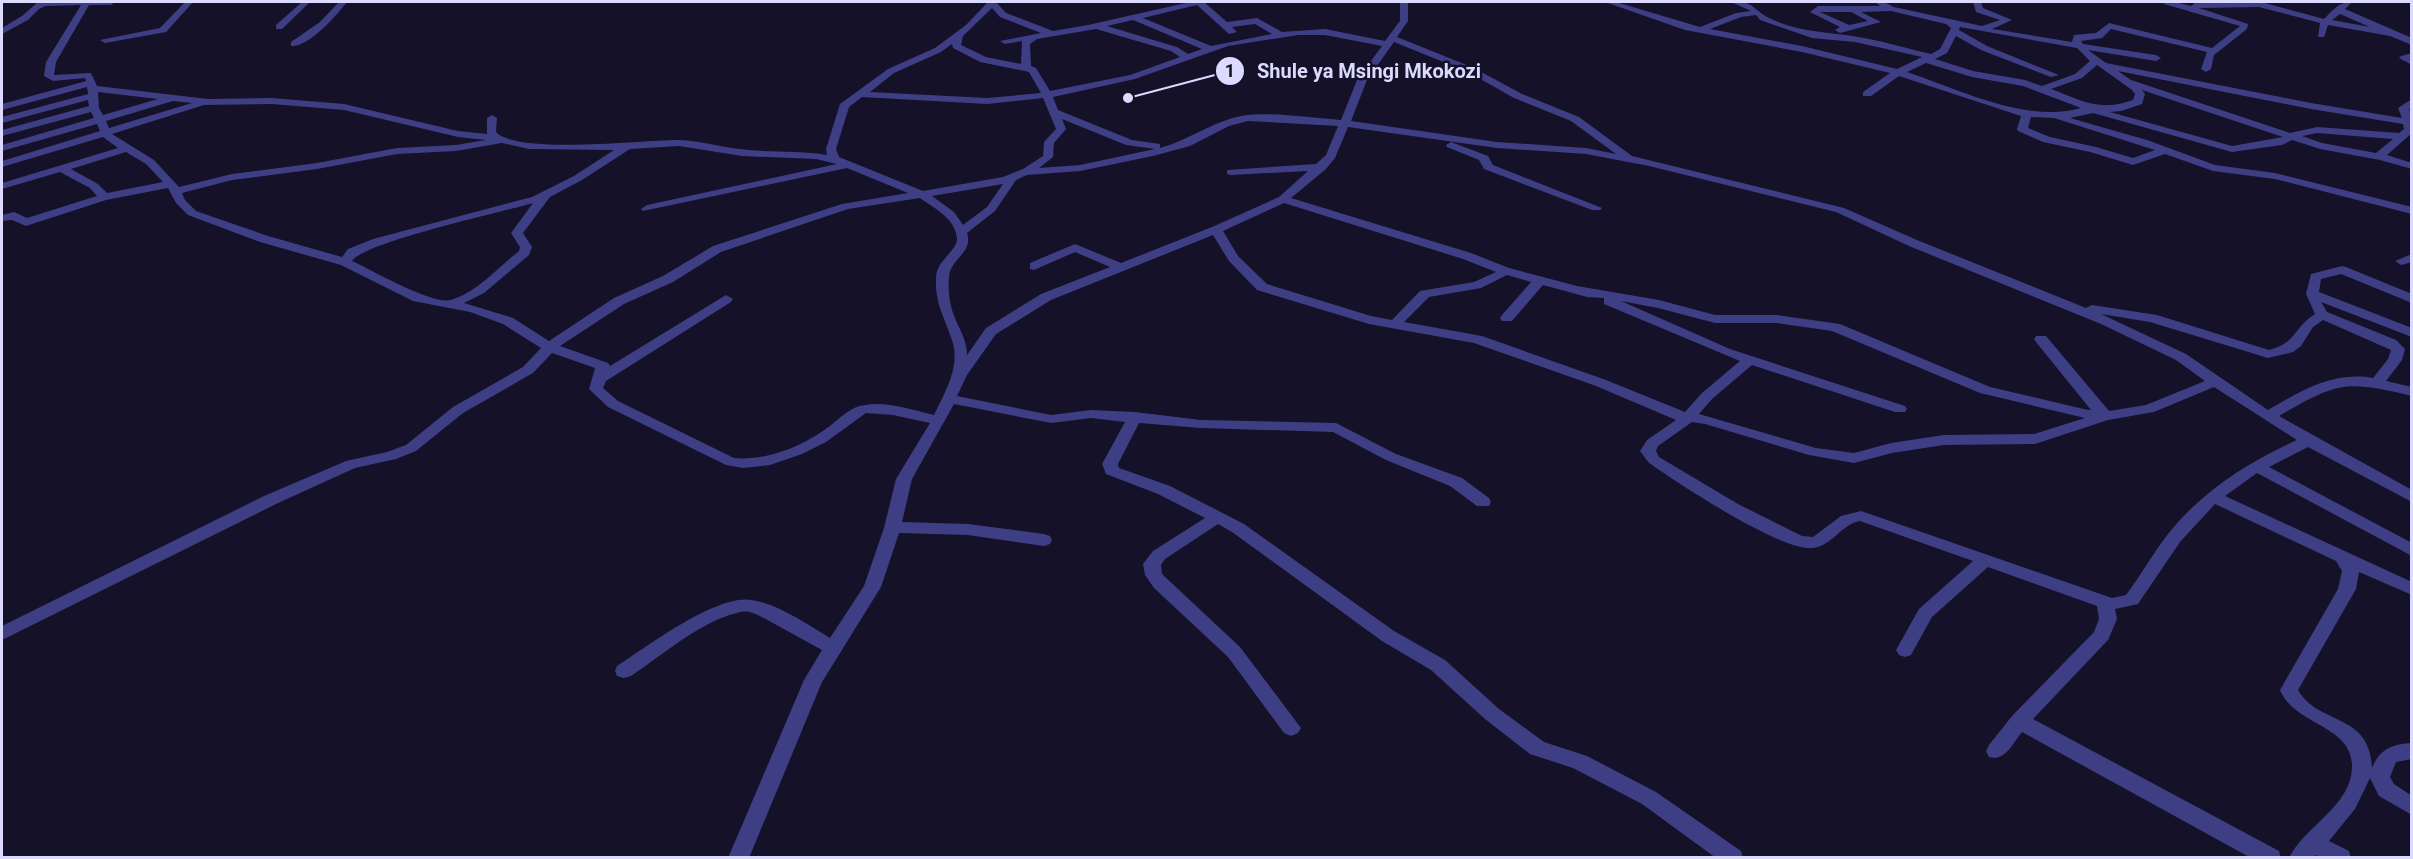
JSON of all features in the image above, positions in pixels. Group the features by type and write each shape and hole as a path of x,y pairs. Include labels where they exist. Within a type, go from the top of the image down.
{"street":[{"path":"2,32 25,18 41,4 52,2"},
{"path":"41,4 111,2"},
{"path":"105,40 164,30 189,2"},
{"path":"279,27 306,2"},
{"path":"294,44 323,24 343,2"},
{"path":"834,159 831,149 841,122 840,111 891,71 927,57 959,34 992,2 1003,15 1052,34"},
{"path":"1005,41 1096,26 1199,2 1226,25 1240,41"},
{"path":"738,858 804,699 832,647 872,587 892,528 904,479 951,399 960,375 997,326 1046,297 1216,230 1283,199 1322,167 1330,156 1362,80 1404,21 1404,2"},
{"path":"1609,2 1700,30 1802,49 1899,72 1988,104 2027,114 2065,116 2093,109 2121,108 2138,102 2139,92 2129,82"},
{"path":"1735,2 1753,8 1755,13"},
{"path":"1879,2 1891,9 1952,27 2009,58 2054,75"},
{"path":"1977,2 1978,10 2008,20 1980,29"},
{"path":"2167,2 2244,24 2244,27 2206,60 2206,69"},
{"path":"86,3 51,62 49,76 53,78 88,75 94,108 106,134 114,142 150,162 173,187 180,201 196,215 264,239 345,262 418,298 473,309 508,321 549,347 603,366 596,388 613,404 663,426 722,458 741,464 770,461 824,436 864,409 891,411 939,420"},
{"path":"2186,8 2208,4 2258,3 2326,22 2390,33"},
{"path":"2320,35 2326,22 2343,4 2390,33 2412,42"},
{"path":"1848,28 1814,12 1818,9 1891,9"},
{"path":"1816,36 1877,22 1850,9"},
{"path":"1700,30 1739,15 1755,13 1816,36 1855,39 1930,59 1975,75 2018,81 2093,109 2232,149 2282,141 2293,135 2325,130 2398,137 2412,141"},
{"path":"1133,18 1210,49"},
{"path":"1226,25 1257,21 1279,34"},
{"path":"1096,26 1174,49 1187,58"},
{"path":"2214,51 2110,26 2099,36 2077,37 2078,46 2129,82 2200,108 2293,135 2320,146 2381,157 2412,166"},
{"path":"1952,27 1980,29 2156,58"},
{"path":"1868,94 1899,72 1944,51 1952,27"},
{"path":"859,94 987,101 1047,95 1132,77 1210,49 1240,41 1279,34 1325,32 1390,41 1471,70 1518,96 1575,119 1630,158"},
{"path":"2,634 270,500 351,464 405,450 471,401 521,375 549,347 606,308 668,279 717,249 839,207 923,195 1011,178 1025,172 1048,157 1049,142 1060,129 1047,95 1034,71 987,61 968,54 956,46 959,34"},
{"path":"1026,68 1025,43 1034,37"},
{"path":"2412,56 2404,58 2412,62"},
{"path":"1975,75 2009,58"},
{"path":"2043,89 2076,77 2099,63 2321,108 2408,122"},
{"path":"2,120 92,89"},
{"path":"2,107 92,89 208,102 272,101 353,109 458,134 488,136 499,141"},
{"path":"2,148 172,98"},
{"path":"2,164 208,102"},
{"path":"2381,157 2380,155 2398,137 2409,130 2403,108 2412,102"},
{"path":"2,133 94,108"},
{"path":"1055,112 1134,144 1176,147"},
{"path":"2027,114 2022,129 2047,140 2092,149 2133,162 2166,150"},
{"path":"2054,116 2166,150 2213,168 2275,176 2412,211"},
{"path":"492,118 491,132 499,141"},
{"path":"1025,172 1080,168 1176,147 1242,118 1344,123 1497,145 1574,150 1630,158 1846,212 1912,243 2064,304 2181,357 2215,382 2309,441 2412,497"},
{"path":"1438,137 1485,158 1485,165 1488,167 1596,208"},
{"path":"2,218 14,216 26,222 104,197 405,150 464,147 499,141 555,147 679,143 742,153 816,156 834,159 923,195 950,214 961,231 961,248 948,260 942,275 944,307 960,342 960,375"},
{"path":"345,262 352,252 377,242 545,195 629,146"},
{"path":"2,186 126,149"},
{"path":"647,209 847,165"},
{"path":"1231,172 1322,167"},
{"path":"63,169 94,186 104,197"},
{"path":"961,231 990,212 1011,178"},
{"path":"451,305 479,290 525,252 526,247 517,233 545,195"},
{"path":"1283,199 1467,256 1505,271 1578,290 1750,360 1900,409"},
{"path":"1216,230 1233,258 1262,287 1369,320 1456,334 1502,346 1688,418 1707,420 1814,452 1854,458 1891,448 1944,440 2035,439 2106,416 2149,409 2215,382"},
{"path":"1034,266 1054,255 1076,248 1120,267"},
{"path":"2377,382 2395,360 2398,348 2322,315 2314,306 2311,286 2315,277 2339,270 2412,299"},
{"path":"1395,325 1423,295 1480,285 1491,281 1505,271"},
{"path":"1507,318 1541,279"},
{"path":"1578,290 1659,304 1715,319 1767,318 1835,327 1985,390 2053,407 2106,416"},
{"path":"2312,294 2412,333"},
{"path":"601,378 726,299"},
{"path":"2064,304 2152,318 2264,354 2288,349 2296,343 2308,324 2322,315"},
{"path":"2041,339 2064,365 2082,391 2106,416"},
{"path":"1750,360 1707,396 1688,418 1652,443 1648,451 1654,460 1726,504 1799,541 1809,543 1819,541 1846,518 1862,516 2105,603 2114,604 2132,600 2174,538 2213,497 2257,467 2309,441"},
{"path":"2269,416 2332,382 2356,379 2377,382 2412,392"},
{"path":"951,399 985,404 1045,418 1087,414 1135,416 1201,424 1336,428 1391,457 1456,482 1483,502"},
{"path":"1135,416 1110,464 1111,470 1164,490 1238,528 1388,636 1438,665 1492,714 1537,748 1580,762 1635,790 1733,858"},
{"path":"2257,467 2412,550"},
{"path":"2213,497 2412,589"},
{"path":"1217,517 1159,555 1152,564 1154,575 1168,592 1234,652 1291,728"},
{"path":"892,528 925,526 994,531 1044,540"},
{"path":"2341,858 2306,850 2357,790 2363,765 2362,752 2351,736 2301,706 2289,690 2347,589 2352,574 2342,557"},
{"path":"1905,650 1925,614 1985,560"},
{"path":"1996,751 2019,721 2102,635 2108,619 2105,603"},
{"path":"624,672 718,612 741,605 760,608 832,647"},
{"path":"2019,721 2271,858"},
{"path":"2412,751 2384,759 2379,777 2386,790 2412,807"}],"place":[{"name":"Shule ya Msingi Mkokozi","path":"1128,98"}]}
